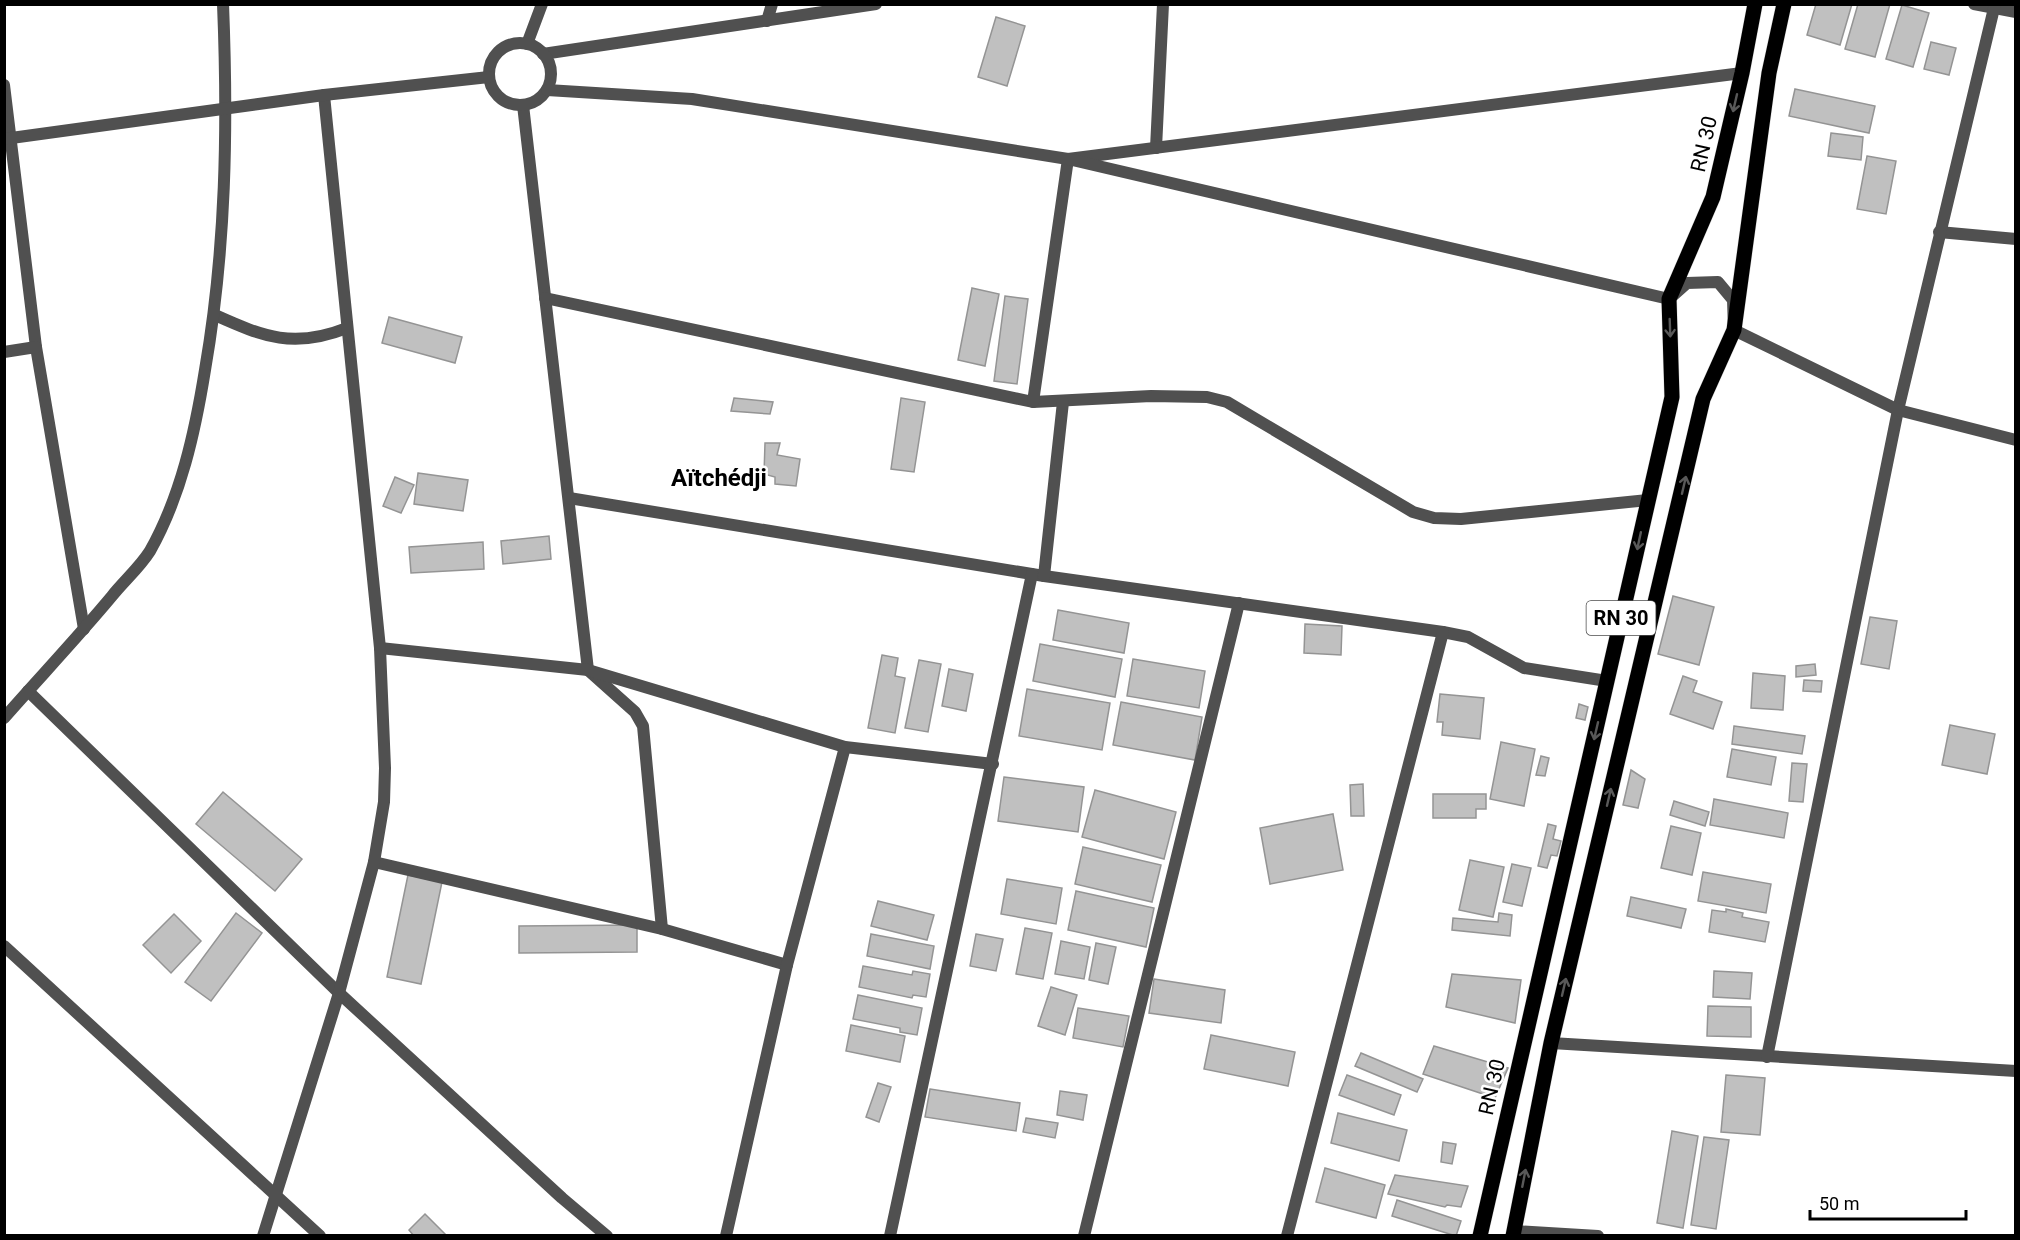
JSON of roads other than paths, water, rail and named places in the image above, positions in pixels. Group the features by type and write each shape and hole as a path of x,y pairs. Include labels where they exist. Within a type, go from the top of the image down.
{"main road":[{"name":"RN 30","path":"1480,1236 1672,397 1669,299 1713,196 1742,73 1755,4"},
{"name":"RN 30","path":"1513,1233 1551,1043 1703,399 1734,330 1769,73 1784,4"}],"street":[{"path":"4,718 149,552 172,503 198,414 215,315 223,227 225,109 223,4"},
{"path":"527,44 542,4"},
{"path":"767,21 772,4"},
{"path":"543,54 876,4"},
{"path":"1156,148 1163,4"},
{"path":"1974,4 2016,12"},
{"path":"1767,1057 1898,410 1994,7"},
{"path":"517,43 527,44 543,54 551,71 547,90 532,103 522,105 504,101 496,95 489,77 493,58 500,51 517,43"},
{"path":"1068,159 1742,73"},
{"path":"8,139 324,95 489,77"},
{"path":"4,85 8,139 36,347 84,629"},
{"path":"547,90 692,99 1068,159 1669,299 1687,283 1718,282 1733,300 1734,330 1898,410 2016,440"},
{"path":"263,1236 277,1198 339,993 374,862 384,802 385,768 380,648 324,95"},
{"path":"522,105 588,670 635,712 643,726 662,928"},
{"path":"1033,402 1068,159"},
{"path":"1939,232 2016,239"},
{"path":"545,298 1033,402 1151,396 1207,397 1227,402 1413,512 1434,518 1461,519 1648,500"},
{"path":"215,315 257,334 283,340 306,340 346,328"},
{"path":"4,352 36,347"},
{"path":"890,1236 993,764 1038,575 1063,402"},
{"path":"569,498 1038,575 1443,632 1468,638 1524,668 1607,681"},
{"path":"1084,1236 1239,603"},
{"path":"1287,1236 1443,632"},
{"path":"380,648 588,670 845,747 993,764"},
{"path":"28,691 339,993 562,1198 607,1236"},
{"path":"726,1236 786,965 845,747"},
{"path":"374,862 662,928 786,965"},
{"path":"4,945 320,1236"},
{"path":"1551,1043 2016,1071"},
{"path":"1513,1233 1598,1236"}],"district":[{"name":"Aïtchédji","path":"719,478"}]}
